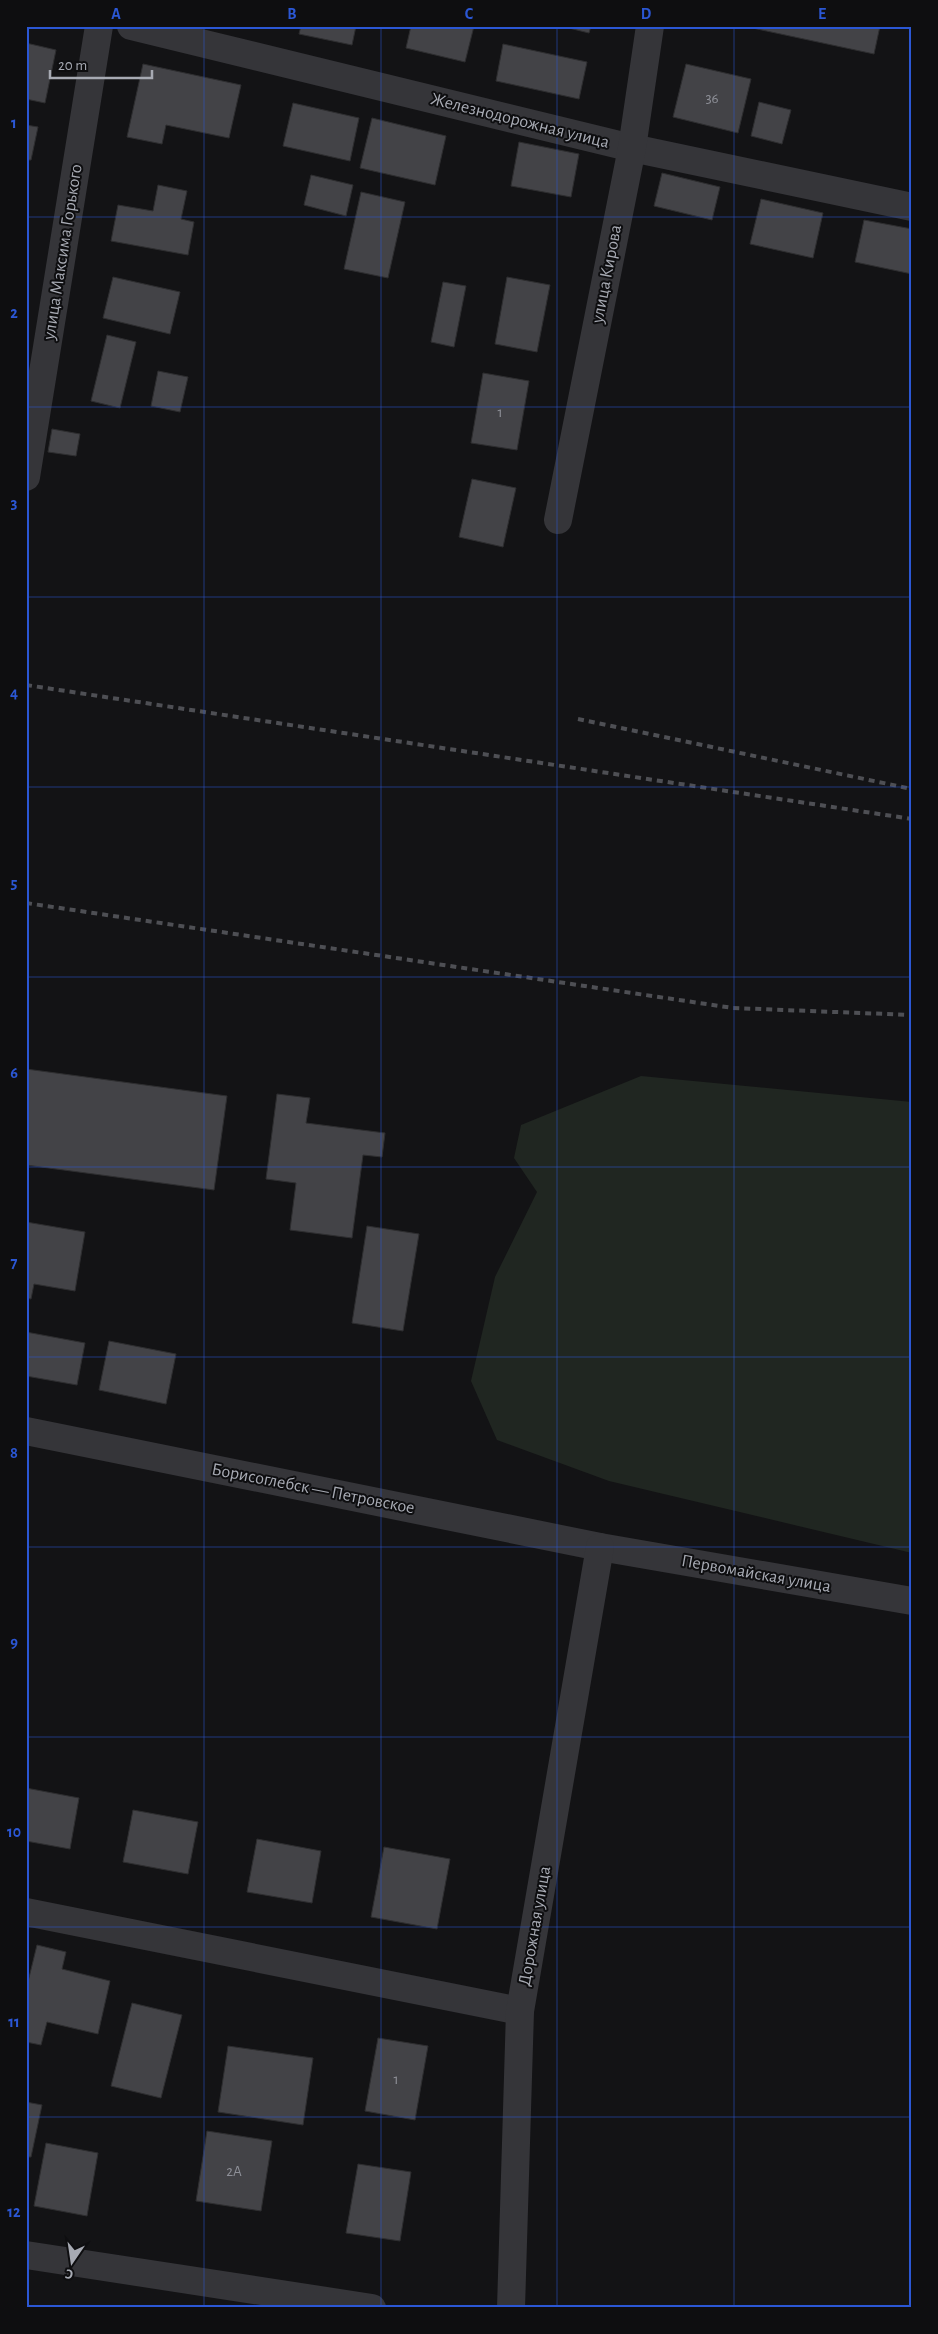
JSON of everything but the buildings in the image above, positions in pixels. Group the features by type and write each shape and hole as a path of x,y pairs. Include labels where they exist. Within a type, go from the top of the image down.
{"street":[{"name":"улица Максима Горького","path":"26,477 99,26"},
{"name":"Железнодорожная улица","path":"131,26 632,148 912,206"},
{"name":"улица Кирова","path":"558,520 632,148 650,26"},
{"name":"Борисоглебск — Петровское","path":"26,1431 600,1548"},
{"name":"Первомайская улица","path":"600,1548 912,1601"},
{"name":"Дорожная улица","path":"511,2308 520,2011 600,1548"},
{"path":"26,1912 520,2011"},
{"path":"26,2256 372,2308"}],"shaded area":[{"path":"641,1076 912,1102 912,1553 609,1481 497,1440 471,1381 495,1277 537,1192 514,1158 521,1125"}],"railway":[{"path":"26,685 912,819"},
{"path":"578,719 912,789"},
{"path":"26,903 733,1008 912,1015"}]}
